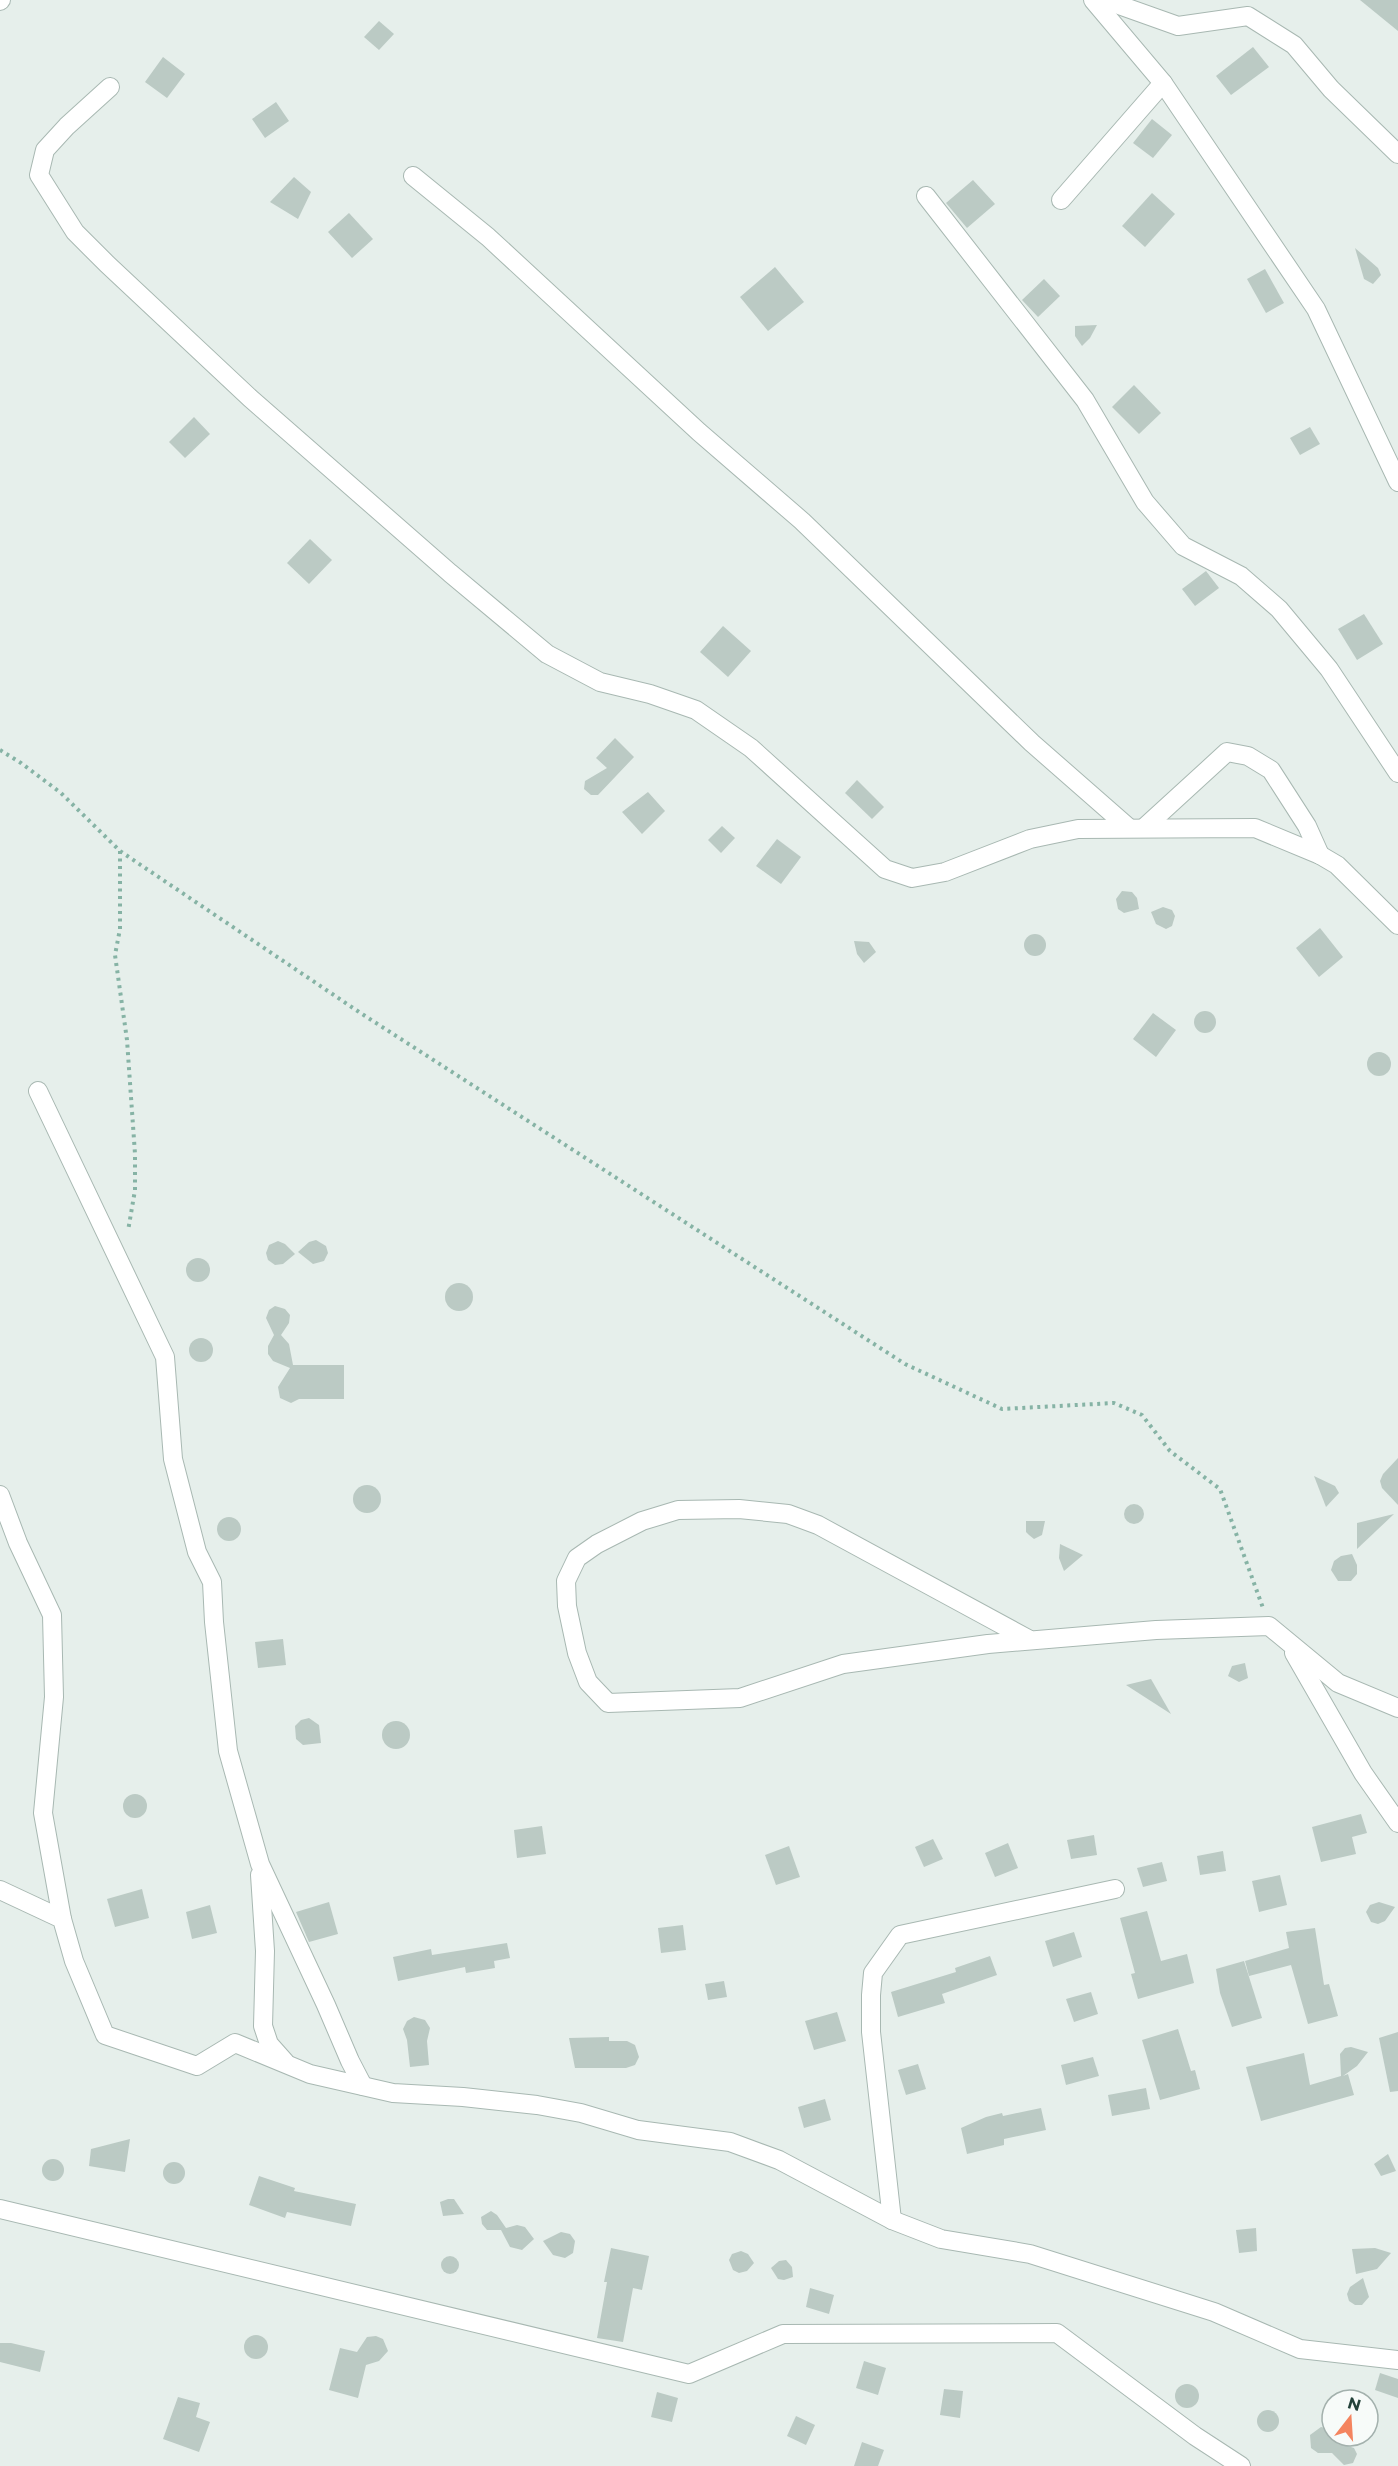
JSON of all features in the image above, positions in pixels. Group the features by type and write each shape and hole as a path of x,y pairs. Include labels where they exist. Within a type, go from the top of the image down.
{"street":[{"path":"1093,0 1163,83 1316,309 1398,482"},
{"path":"1105,0 1178,26 1248,16 1294,45 1330,90 1398,154"},
{"path":"1061,200 1163,83"},
{"path":"110,87 45,150 39,176 75,232 250,398 450,573 547,654 600,682 650,694 696,710 751,748 885,869 912,878 945,872 1030,839 1078,829 1255,828 1320,855 1337,865 1398,925"},
{"path":"413,176 488,237 699,432 802,521 1032,743 1137,827"},
{"path":"926,196 1085,400 1144,502 1182,546 1241,576 1279,609 1329,669 1398,773"},
{"path":"1137,827 1227,752 1248,756 1272,770 1307,826 1320,855"},
{"path":"38,1091 165,1357 173,1459 197,1552 212,1582 214,1623 228,1751 260,1864 363,2086"},
{"path":"0,1495 18,1543 52,1615 54,1697 43,1813 62,1919 74,1961 105,2035 197,2066 235,2043 310,2074 393,2093 463,2097 537,2105 581,2113 638,2130 730,2142 779,2160 892,2220 941,2239 1030,2254 1214,2312 1300,2349 1398,2360"},
{"path":"1030,1640 818,1525 788,1514 739,1509 678,1510 642,1521 597,1544 577,1558 566,1581 567,1606 577,1653 588,1682 608,1703 740,1698 843,1664 988,1644 1156,1630 1269,1626 1289,1645 1338,1683 1398,1708"},
{"path":"1289,1645 1363,1773 1398,1823"},
{"path":"260,1864 264,1951 263,2026 269,2044 289,2066"},
{"path":"892,2220 871,2032 873,1973 900,1935 1115,1888"},
{"path":"0,1890 62,1919"},
{"path":"0,2209 689,2374 783,2334 1057,2333 1195,2436 1240,2466"}],"path":[{"path":"0,750 61,793 120,851 359,1012 905,1364 1002,1409 1114,1402 1142,1415 1170,1452 1220,1489 1269,1626"},
{"path":"118,1260 127,1235 135,1190 133,1104 115,955 120,929 120,851"}],"building":[{"path":"1360,0 1398,0 1398,31"},
{"path":"379,21 394,34 379,50 364,37"},
{"path":"1253,47 1269,67 1231,95 1216,76"},
{"path":"163,57 185,74 167,98 145,82"},
{"path":"276,102 289,121 265,138 252,119"},
{"path":"1152,119 1172,135 1153,158 1133,143"},
{"path":"294,177 311,192 298,219 270,202"},
{"path":"973,180 995,204 967,228 946,203"},
{"path":"1152,193 1175,214 1145,247 1122,226"},
{"path":"349,213 373,239 352,258 328,232"},
{"path":"1355,248 1378,268 1381,275 1373,284 1364,279"},
{"path":"775,267 804,302 768,331 740,297"},
{"path":"1265,269 1284,303 1266,313 1247,279"},
{"path":"1044,279 1060,296 1038,317 1022,300"},
{"path":"1097,325 1090,338 1082,346 1075,336 1075,326"},
{"path":"1134,385 1161,413 1139,434 1112,407"},
{"path":"194,417 210,434 185,458 169,442"},
{"path":"1310,427 1320,444 1300,455 1290,438"},
{"path":"310,539 332,560 309,584 287,563"},
{"path":"1206,571 1219,588 1195,606 1182,589"},
{"path":"1364,614 1383,644 1357,660 1338,629"},
{"path":"723,626 751,651 728,677 700,652"},
{"path":"615,738 634,757 598,795 591,795 584,789 585,781 607,768 596,758"},
{"path":"857,780 884,807 872,819 845,793"},
{"path":"648,792 665,811 642,834 622,812"},
{"path":"722,826 735,838 721,853 708,840"},
{"path":"777,839 801,857 781,884 756,866"},
{"path":"1122,891 1132,892 1137,898 1139,909 1124,913 1118,909 1116,899"},
{"path":"1163,907 1172,910 1175,916 1172,926 1166,929 1156,924 1151,912"},
{"path":"1320,928 1343,957 1319,977 1296,948"},
{"path":"1035,934 1043,937 1046,945 1043,953 1035,956 1027,953 1024,945 1027,937"},
{"path":"854,941 869,942 876,952 864,963 857,954"},
{"path":"1205,1011 1213,1014 1216,1022 1213,1030 1205,1033 1197,1030 1194,1022 1197,1014"},
{"path":"1153,1013 1176,1030 1156,1057 1133,1039"},
{"path":"1374,1052 1384,1052 1391,1059 1391,1069 1384,1076 1374,1076 1367,1069 1367,1059"},
{"path":"316,1240 326,1246 328,1253 324,1261 313,1264 298,1252 309,1242"},
{"path":"278,1241 285,1244 295,1254 283,1264 275,1265 268,1260 266,1253 269,1245"},
{"path":"198,1258 203,1259 209,1265 209,1275 203,1281 198,1282 193,1281 187,1275 186,1270 187,1265 193,1259"},
{"path":"459,1283 469,1287 473,1297 469,1307 459,1311 449,1307 445,1297 449,1287"},
{"path":"275,1306 285,1309 290,1315 289,1323 281,1335 289,1344 293,1365 344,1365 344,1399 299,1399 291,1403 280,1398 278,1387 290,1368 273,1361 268,1354 268,1346 274,1335 266,1318 269,1310"},
{"path":"201,1338 206,1339 212,1345 212,1355 206,1361 201,1362 196,1361 190,1355 189,1350 190,1345 196,1339"},
{"path":"1398,1458 1398,1505 1382,1488 1380,1481 1383,1474"},
{"path":"1314,1476 1335,1486 1339,1493 1326,1507"},
{"path":"367,1485 377,1489 381,1499 377,1509 367,1513 357,1509 353,1499 357,1489"},
{"path":"1134,1504 1141,1507 1144,1514 1141,1521 1134,1524 1127,1521 1124,1514 1127,1507"},
{"path":"1394,1514 1357,1549 1357,1523"},
{"path":"229,1517 234,1518 240,1524 240,1534 234,1540 229,1541 224,1540 218,1534 217,1529 218,1524 224,1518"},
{"path":"1026,1521 1045,1521 1042,1535 1034,1539 1029,1535 1026,1532"},
{"path":"1060,1544 1083,1555 1064,1571 1059,1558"},
{"path":"1352,1554 1357,1565 1357,1574 1351,1581 1338,1581 1331,1570 1334,1561 1341,1556"},
{"path":"283,1639 286,1665 258,1668 255,1642"},
{"path":"1245,1663 1248,1678 1239,1682 1228,1676 1232,1666"},
{"path":"1151,1679 1171,1714 1126,1685"},
{"path":"309,1718 319,1725 321,1743 303,1745 296,1739 295,1726 301,1720"},
{"path":"396,1721 406,1725 410,1735 406,1745 396,1749 386,1745 382,1735 386,1725"},
{"path":"135,1794 140,1795 146,1801 146,1811 140,1817 135,1818 130,1817 124,1811 123,1806 124,1801 130,1795"},
{"path":"1361,1814 1367,1833 1352,1837 1356,1854 1321,1862 1312,1827"},
{"path":"542,1826 546,1854 517,1858 514,1830"},
{"path":"1094,1835 1097,1855 1071,1859 1067,1840"},
{"path":"933,1839 943,1859 924,1867 915,1847"},
{"path":"1008,1843 1018,1868 995,1877 985,1853"},
{"path":"789,1846 800,1877 776,1885 765,1855"},
{"path":"1223,1851 1226,1871 1200,1875 1197,1856"},
{"path":"1162,1862 1167,1881 1143,1887 1137,1868"},
{"path":"1280,1875 1287,1905 1259,1912 1252,1881"},
{"path":"142,1889 149,1918 115,1927 107,1899"},
{"path":"329,1902 338,1934 309,1942 296,1912"},
{"path":"1379,1902 1395,1907 1385,1921 1378,1924 1371,1922 1366,1912 1370,1905"},
{"path":"210,1905 217,1933 192,1939 186,1912"},
{"path":"1147,1911 1161,1961 1187,1954 1194,1983 1138,1999 1131,1974 1135,1973 1120,1918"},
{"path":"683,1925 686,1950 661,1953 658,1928"},
{"path":"1315,1928 1324,1985 1329,1984 1338,2016 1308,2024 1291,1965 1249,1976 1245,1961 1289,1948 1286,1932"},
{"path":"1074,1932 1082,1957 1053,1967 1045,1941"},
{"path":"507,1943 510,1958 494,1961 495,1968 466,1973 465,1967 398,1981 393,1957 431,1949 432,1955"},
{"path":"990,1956 997,1975 942,1994 945,2003 898,2017 891,1992 956,1972 955,1968"},
{"path":"1244,1961 1262,2018 1232,2027 1220,1993 1216,1969"},
{"path":"724,1981 727,1997 708,2000 705,1984"},
{"path":"1091,1992 1098,2014 1074,2022 1066,1999"},
{"path":"837,2012 846,2041 814,2050 805,2021"},
{"path":"414,2017 425,2020 430,2028 427,2041 429,2065 410,2067 407,2040 403,2029 407,2021"},
{"path":"1178,2029 1191,2071 1195,2070 1200,2089 1160,2100 1142,2040"},
{"path":"1398,2032 1398,2091 1390,2092 1379,2038"},
{"path":"609,2037 609,2041 627,2041 635,2045 639,2057 635,2065 626,2068 575,2068 569,2038"},
{"path":"1351,2047 1368,2052 1357,2066 1343,2076 1348,2074 1354,2095 1261,2121 1246,2067 1304,2053 1310,2085 1341,2076 1340,2054 1345,2048"},
{"path":"1093,2057 1099,2076 1066,2085 1061,2065"},
{"path":"918,2064 926,2089 906,2095 898,2070"},
{"path":"1146,2088 1150,2109 1112,2116 1108,2095"},
{"path":"825,2099 831,2120 804,2128 798,2107"},
{"path":"1041,2108 1046,2130 1004,2139 1004,2145 967,2154 961,2128 1002,2113 1003,2116"},
{"path":"130,2139 125,2172 89,2166 91,2149"},
{"path":"1388,2154 1396,2171 1381,2176 1374,2164"},
{"path":"53,2159 61,2162 64,2170 61,2178 53,2181 45,2178 42,2170 45,2162"},
{"path":"170,2162 178,2162 185,2169 185,2177 178,2184 170,2184 163,2177 163,2169"},
{"path":"259,2176 295,2188 294,2191 356,2204 351,2226 287,2212 285,2218 249,2205"},
{"path":"454,2199 464,2214 443,2216 440,2202"},
{"path":"491,2211 497,2215 506,2228 517,2225 525,2227 534,2239 522,2250 510,2247 501,2230 487,2230 482,2224 481,2217"},
{"path":"1256,2228 1257,2251 1239,2253 1236,2230"},
{"path":"561,2232 570,2234 575,2241 573,2253 565,2258 553,2255 543,2241"},
{"path":"611,2248 649,2256 642,2290 633,2288 623,2342 597,2338"},
{"path":"1375,2248 1391,2253 1377,2269 1356,2274 1352,2249"},
{"path":"741,2251 748,2254 754,2263 747,2271 739,2273 733,2270 729,2260 732,2254"},
{"path":"446,2256 454,2256 459,2261 457,2272 446,2274 441,2269 441,2261"},
{"path":"786,2260 792,2267 793,2277 778,2279 771,2268 779,2261"},
{"path":"1363,2278 1369,2297 1362,2305 1355,2305 1349,2301 1347,2294 1350,2287"},
{"path":"810,2288 834,2295 829,2314 806,2307"},
{"path":"251,2335 261,2335 268,2342 268,2352 261,2359 251,2359 244,2352 244,2342"},
{"path":"376,2336 383,2339 388,2351 379,2361 366,2365 358,2398 329,2390 340,2348 357,2352 367,2337"},
{"path":"0,2343 11,2343 45,2351 40,2372 0,2362"},
{"path":"864,2361 886,2368 878,2395 856,2388"},
{"path":"1380,2373 1398,2379 1398,2398 1380,2392 1380,2388 1376,2388"},
{"path":"1187,2384 1192,2385 1198,2391 1198,2401 1192,2407 1187,2408 1182,2407 1176,2401 1175,2396 1176,2391 1182,2385"},
{"path":"944,2389 963,2391 960,2418 940,2415"},
{"path":"657,2392 678,2398 672,2422 651,2417"},
{"path":"178,2397 200,2403 196,2417 210,2422 199,2452 163,2439"},
{"path":"1268,2410 1276,2413 1279,2421 1276,2429 1268,2432 1260,2429 1257,2421 1260,2413"},
{"path":"796,2416 815,2425 806,2445 787,2436"},
{"path":"1320,2428 1320,2448 1354,2448 1357,2454 1353,2463 1344,2465 1332,2453 1318,2453 1311,2448 1310,2435"},
{"path":"862,2442 884,2450 878,2466 854,2466"}]}
